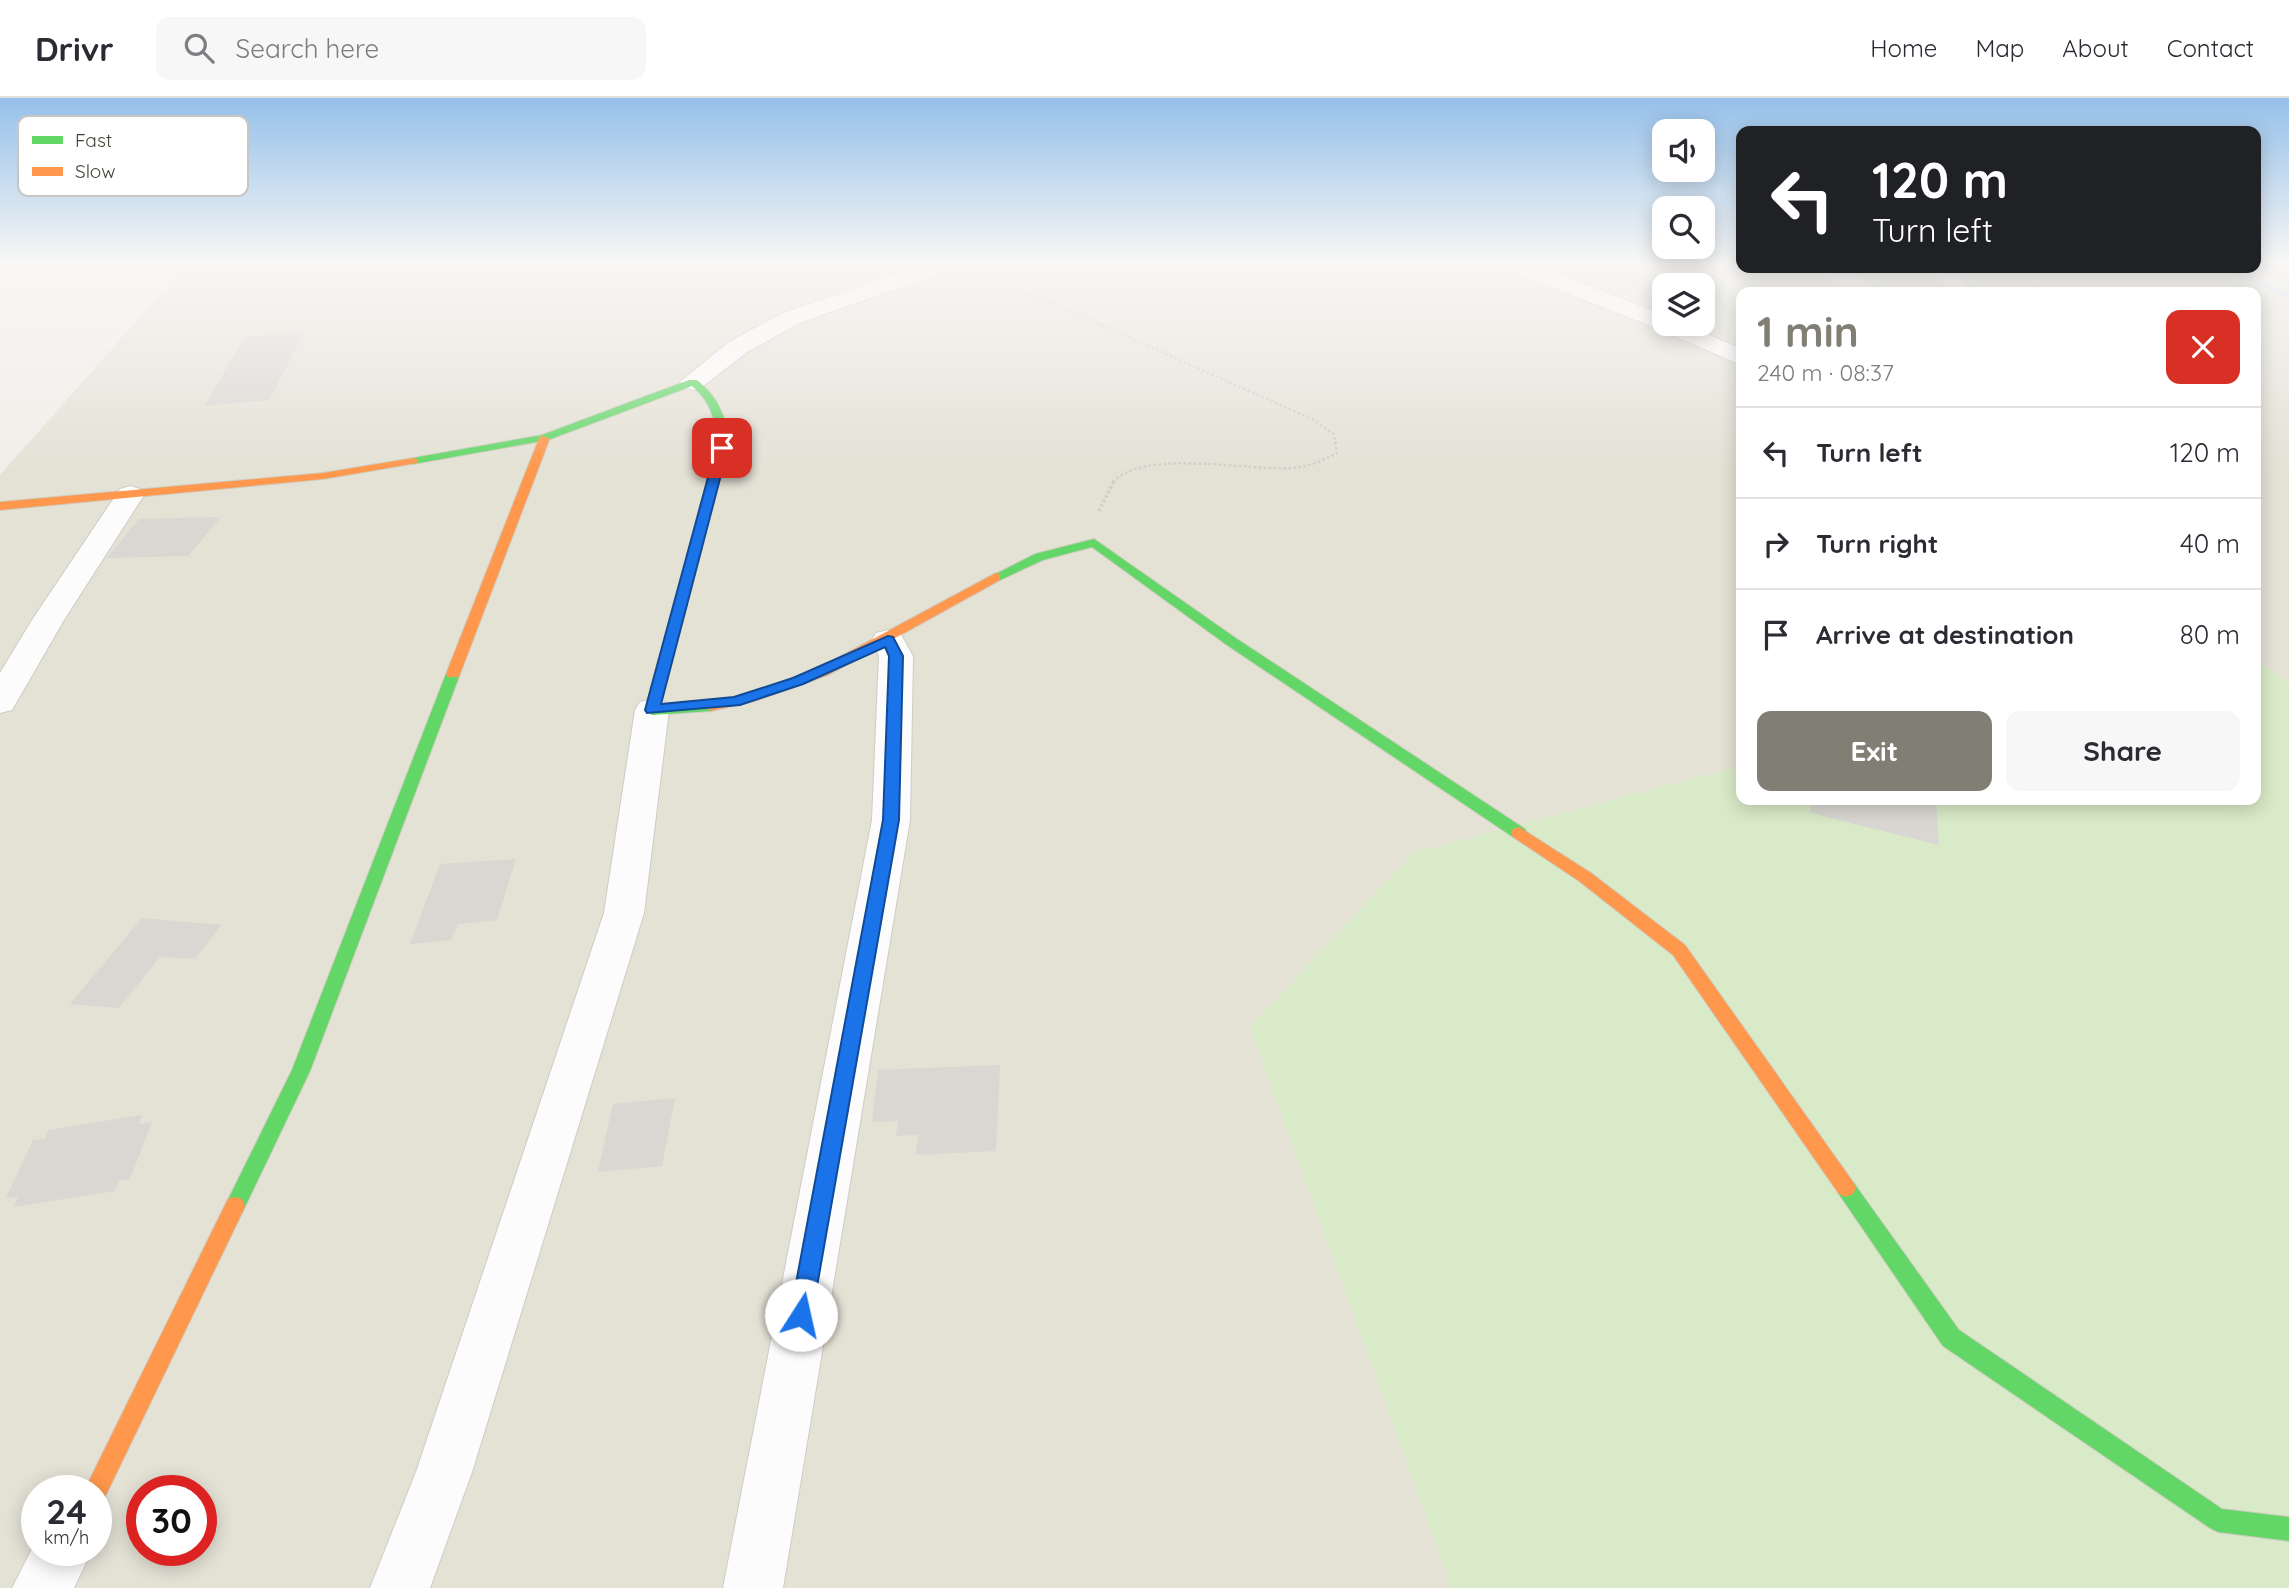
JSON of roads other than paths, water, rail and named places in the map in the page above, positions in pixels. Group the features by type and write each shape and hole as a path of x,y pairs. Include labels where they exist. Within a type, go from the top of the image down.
{"street":[{"path":"0,506 323,476 544,438 693,382 738,347 765,332"},
{"path":"1693,336 1736,356"},
{"path":"400,1588 444,1472 624,913 652,710 722,448 722,420 714,397 693,382"},
{"path":"104,1475 301,1071 544,438"},
{"path":"0,702 48,620 130,495"},
{"path":"652,710 735,702 798,681 888,640 1023,561 1064,546 1094,543 1232,642 1586,877 1679,950 1951,1338 2218,1520 2289,1529"},
{"path":"753,1588 891,820 896,656 888,640"},
{"path":"42,1588 54,1566"}]}
